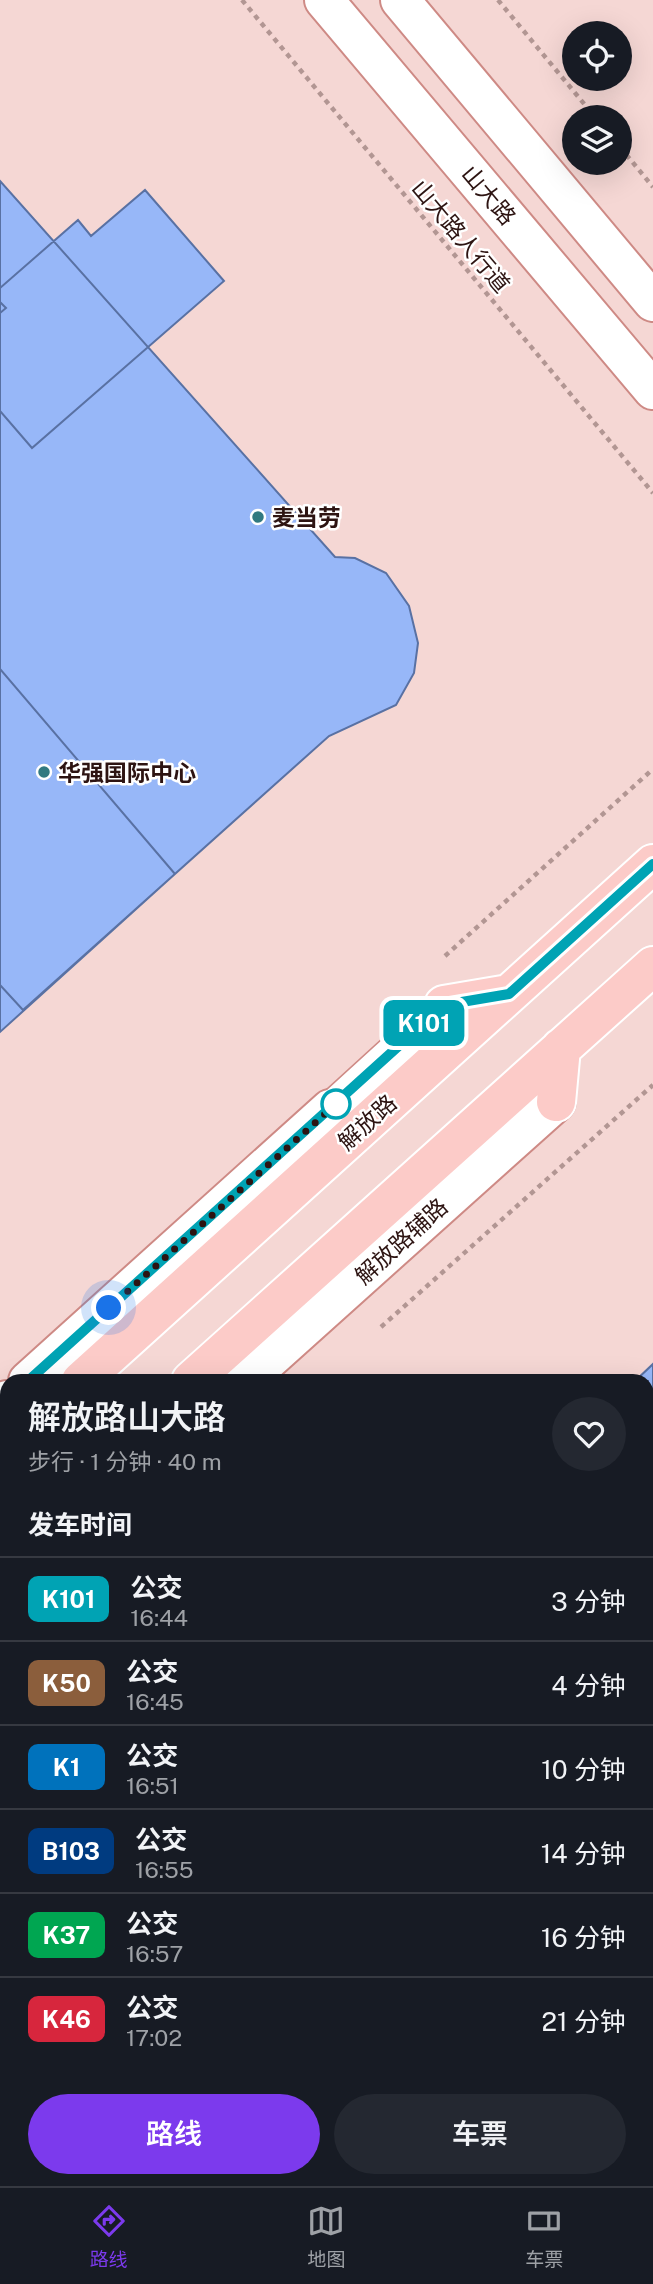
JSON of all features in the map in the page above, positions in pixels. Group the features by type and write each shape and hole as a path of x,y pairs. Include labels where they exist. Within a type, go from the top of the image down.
{"main road":[{"name":"山大路","path":"324,0 653,390"},
{"path":"400,0 653,302"},
{"name":"解放路","path":"89,1374 653,864"},
{"path":"199,1374 653,966"},
{"path":"444,1005 509,994"},
{"name":"解放路辅路","path":"254,1374 556,1102 561,1048"},
{"path":"36,1374 330,1109"}],"lane":[{"path":"330,1109 444,1005"}],"path":[{"name":"山大路人行道","path":"242,0 653,494"},
{"path":"498,0 585,105"},
{"path":"632,162 653,187"},
{"path":"372,1335 653,1085"}],"building":[{"path":"0,181 335,557 355,558 386,573 409,606 418,643 414,673 396,705 329,736 23,1010 0,985"},
{"path":"145,190 224,281 32,448 0,411 0,313 6,308 0,302 0,288 78,220 91,236"},
{"name":"华强国际中心","path":"0,669 175,874 0,1032"},
{"path":"653,1364 653,1374 642,1374"}],"bus line":[{"name":"K101","path":"36,1374 444,1005 509,994 653,864"}],"place":[{"name":"麦当劳","path":"258,517"},
{"name":"华强国际中心","path":"44,772"}],"route":[{"path":"109,1308 336,1104"}]}
